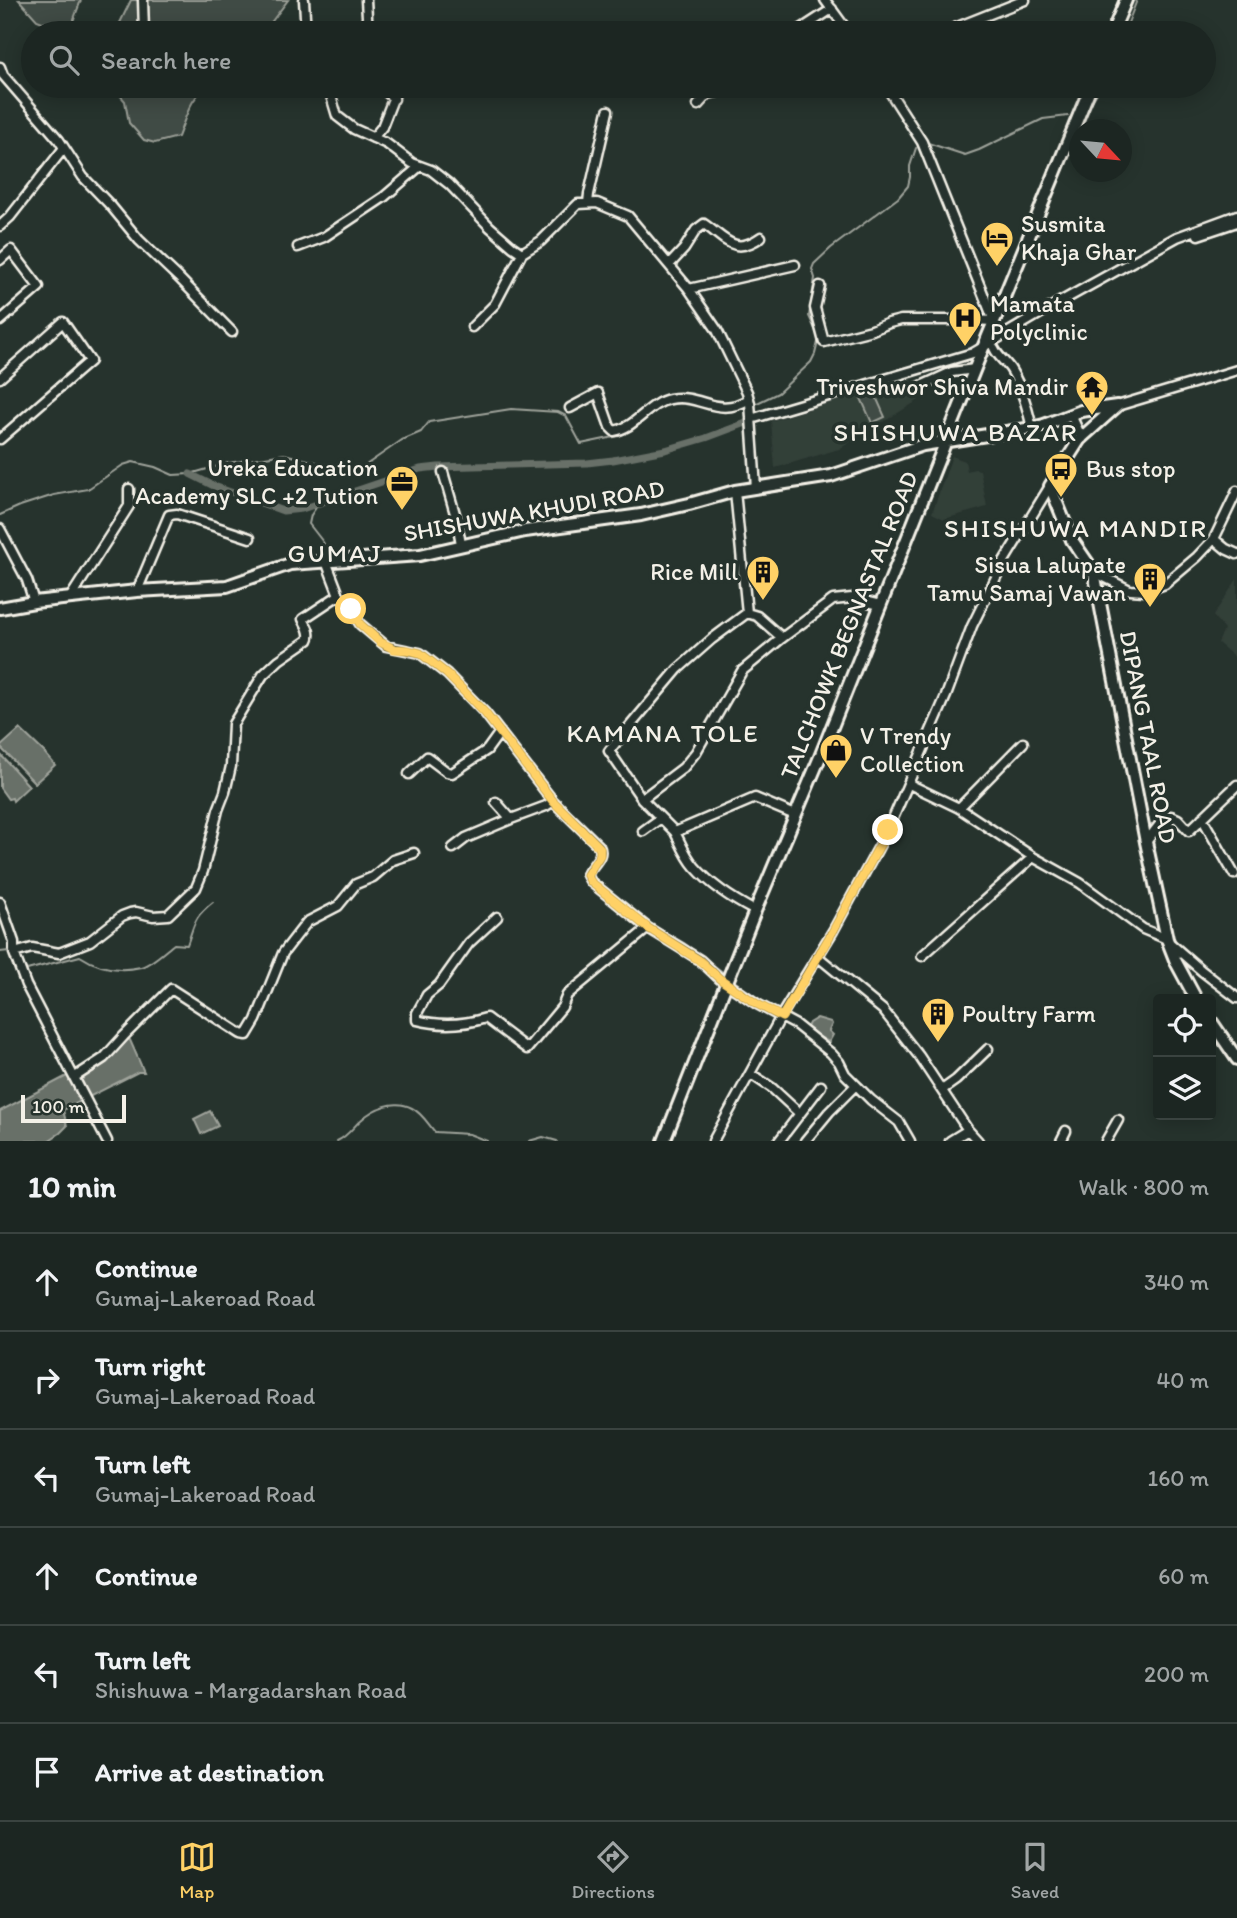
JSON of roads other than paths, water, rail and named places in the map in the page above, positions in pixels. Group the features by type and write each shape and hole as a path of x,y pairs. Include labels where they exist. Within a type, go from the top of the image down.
{"main road":[{"path":"1117,21 1126,0"},
{"name":"TALCHOWK BEGNASTAL ROAD","path":"664,1141 1086,98"},
{"path":"1050,485 1082,439 1117,406"},
{"name":"SHISHUWA KHUDI ROAD","path":"0,608 137,591 227,586 290,564 421,555 525,531 640,514 689,505 735,491 831,476 923,445 1032,428 1081,411 1117,406"},
{"name":"DIPANG TAAL ROAD","path":"1050,485 1072,540 1094,572 1146,842 1169,941 1175,962 1193,994"},
{"path":"1216,1028 1237,1059"}],"street":[{"path":"143,0 144,21"},
{"path":"304,0 305,21"},
{"path":"366,0 367,21"},
{"path":"825,0 840,21"},
{"path":"972,21 1025,0"},
{"path":"814,21 832,9"},
{"path":"0,67 3,75 21,97"},
{"path":"22,98 64,148 83,177 139,240 232,332"},
{"path":"332,98 337,116 354,130 387,144 412,163 431,170 449,184 489,227 522,253"},
{"path":"698,105 704,98"},
{"path":"820,286 816,308 824,342 901,320 994,321 922,142 894,98"},
{"path":"373,138 382,127 394,99"},
{"path":"589,203 607,111"},
{"path":"0,226 64,148"},
{"path":"298,247 324,237 384,197 420,166"},
{"path":"472,327 495,304 522,253 541,241 574,206 597,203 628,216 689,289 717,330 749,399 756,488"},
{"path":"986,350 1058,303 1177,237 1237,215"},
{"path":"751,419 986,350 1181,240 1237,222"},
{"path":"669,265 696,230 704,224 732,245 752,244 761,237"},
{"path":"0,260 11,250 39,287 0,321"},
{"path":"689,289 795,265"},
{"path":"0,378 63,322 90,361 0,439"},
{"path":"986,350 1012,373 1026,403 1032,428"},
{"path":"917,388 952,372 975,369"},
{"path":"1117,406 1237,370"},
{"path":"570,408 598,393 611,427 618,431 654,405 671,398 728,407 749,399"},
{"path":"1071,415 1082,439"},
{"path":"443,472 461,544"},
{"path":"713,1141 888,830 946,696 972,626 1004,561 1050,485"},
{"path":"70,598 129,506 129,489"},
{"path":"735,491 747,613"},
{"path":"1094,572 1130,590 1145,591 1165,584 1214,539 1235,503 1237,491"},
{"path":"137,591 169,515 177,514 250,538"},
{"path":"0,529 27,580 34,602"},
{"path":"1214,539 1237,554"},
{"path":"326,561 339,595 360,624 380,642 394,649 420,653 447,674 485,713 553,801 600,848 600,855 589,871 588,879 648,928 699,960 720,979 757,1004 783,1014 835,1057 845,1074 871,1101 899,1122 910,1141"},
{"path":"14,953 32,948 59,953 90,941 122,916 130,913 168,915 196,888 231,766 233,724 263,675 308,640 309,631 303,619 339,595"},
{"path":"642,799 683,768 696,752 742,671 782,638 833,600 852,598 880,605"},
{"path":"747,613 757,616 782,638"},
{"path":"747,613 678,669 609,751 642,799 675,832 694,866 742,905 755,911"},
{"path":"409,774 427,757 452,773 486,750 500,732"},
{"path":"959,808 1023,743"},
{"path":"909,784 959,808 1033,857 1080,883 1143,929 1169,941 1237,998"},
{"path":"1146,842 1163,820 1171,816 1178,819 1189,831 1237,785"},
{"path":"675,832 755,798 795,815"},
{"path":"453,848 466,838 553,801"},
{"path":"496,802 511,819"},
{"path":"643,831 662,818"},
{"path":"1202,818 1234,874"},
{"path":"75,1077 104,1058 171,989 241,1034 247,1035 256,1020 283,953 307,922 338,906 356,884 373,877 393,860 414,853"},
{"path":"922,956 1033,857"},
{"path":"0,902 26,985 107,1141"},
{"path":"497,917 469,943 439,985 428,995 417,1013 416,1020 456,1024 486,1018 527,1049 562,1007 567,995 648,928"},
{"path":"817,956 883,1010 919,1056 978,1141"},
{"path":"942,1090 988,1049"},
{"path":"751,1074 772,1088 799,1113"},
{"path":"805,1141 856,1085"},
{"path":"779,1141 821,1086"},
{"path":"1106,1141 1118,1120"},
{"path":"950,1141 968,1130"},
{"path":"1062,1141 1066,1131"}],"waterway":[{"path":"1129,21 1137,0"},
{"path":"1087,110 1094,98"},
{"path":"928,143 965,155 1043,119 1068,116"},
{"path":"755,404 778,393 811,362 819,338 809,316 815,278 812,269 814,264 898,198 908,186 910,166 916,148"},
{"path":"810,405 852,393"},
{"path":"0,515 54,495 88,489 123,465 133,462 173,475 190,474 228,463 284,454 336,467 363,467 402,440 421,432 429,422 511,409 558,412 566,416 581,444 619,436 632,430 663,405 687,403 713,409"},
{"path":"718,410 745,408"},
{"path":"190,474 214,486 283,511 302,509 420,469 613,460 665,450 746,423"},
{"path":"319,503 309,524 329,555"},
{"path":"332,565 342,591 356,603 360,617"},
{"path":"397,645 416,647 433,658"},
{"path":"458,680 486,708"},
{"path":"593,876 604,858 603,845"},
{"path":"22,963 27,970 80,956 109,968 141,967 174,944 187,945 198,917 213,902"},
{"path":"644,920 684,943 724,973"},
{"path":"0,952 9,951"},
{"path":"734,981 772,1008"},
{"path":"832,1048 842,1060"},
{"path":"852,1076 863,1084 870,1094"},
{"path":"337,1141 372,1112 399,1104 416,1110 435,1132 469,1134 487,1141"},
{"path":"891,1111 903,1120 914,1141"},
{"path":"529,1141 543,1137 557,1141"}],"place":[{"name":"Susmita Khaja Ghar","path":"997,268"},
{"name":"Mamata Polyclinic","path":"965,348"},
{"name":"Triveshwor Shiva Mandir","path":"1092,417"},
{"name":"Bus stop","path":"1061,499"},
{"name":"Ureka Education Academy SLC +2 Tution","path":"402,512"},
{"name":"Rice Mill","path":"763,602"},
{"name":"Sisua Lalupate Tamu Samaj Vawan","path":"1150,609"},
{"name":"V Trendy Collection","path":"836,780"},
{"name":"Poultry Farm","path":"938,1044"}],"district":[{"name":"SHISHUWA BAZAR","path":"956,432"},
{"name":"SHISHUWA MANDIR","path":"1076,528"},
{"name":"GUMAJ","path":"335,553"},
{"name":"KAMANA TOLE","path":"663,733"}]}
